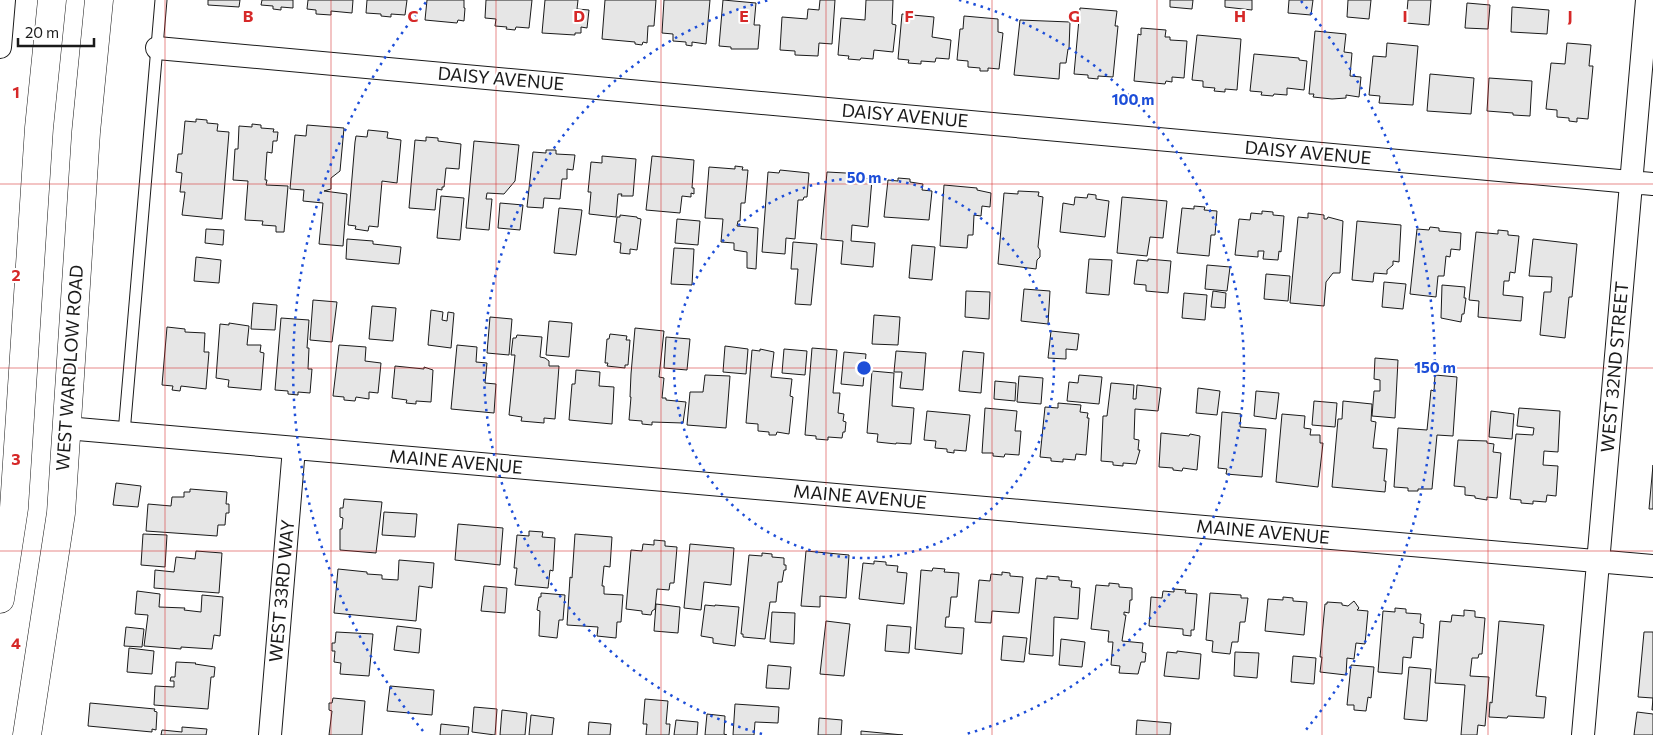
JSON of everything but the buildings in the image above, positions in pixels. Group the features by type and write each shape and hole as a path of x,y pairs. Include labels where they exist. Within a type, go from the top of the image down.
{"main road":[{"path":"0,599 14,508 39,128 52,0"},
{"name":"WEST WARDLOW ROAD","path":"30,731 61,513 86,132 99,0"}],"street":[{"path":"0,47 4,0"},
{"name":"WEST 32ND STREET","path":"1584,735 1647,0"},
{"name":"DAISY AVENUE","path":"157,48 1653,184"},
{"name":"MAINE AVENUE","path":"66,428 1653,566"},
{"name":"WEST 33RD WAY","path":"270,735 294,448"}],"lane":[{"path":"124,433 161,0"}]}
